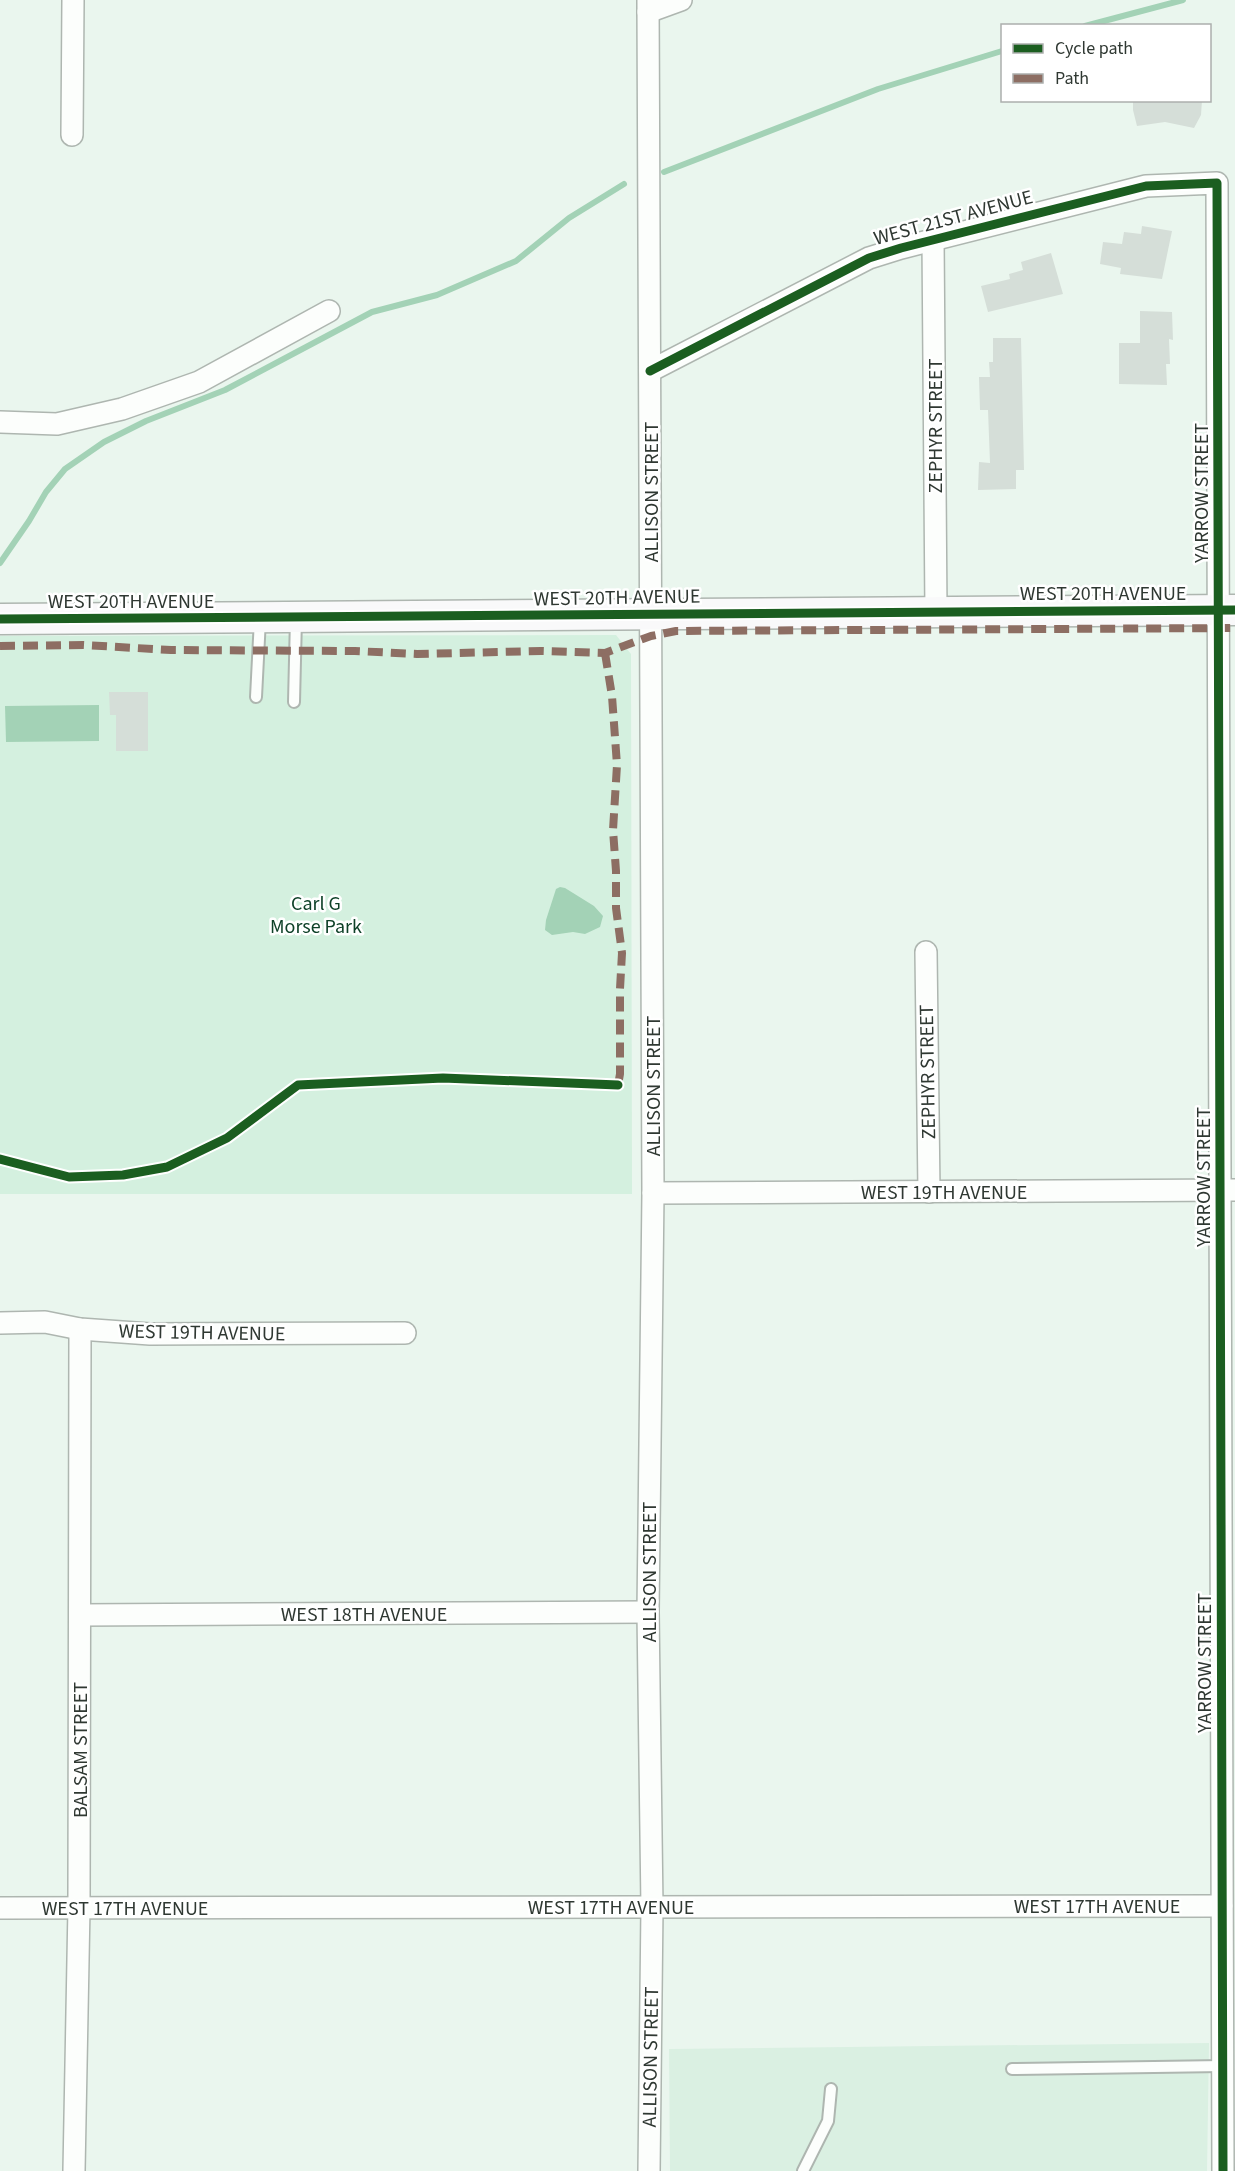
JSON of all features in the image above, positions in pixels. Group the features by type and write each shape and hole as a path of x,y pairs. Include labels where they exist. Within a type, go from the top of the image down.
{"street":[{"path":"72,135 73,0"},
{"path":"648,6 681,0"},
{"name":"ALLISON STREET","path":"648,6 653,1194 648,1612 652,1908 649,2171"},
{"name":"WEST 21ST AVENUE","path":"650,371 869,258 933,239 1146,186 1217,183"},
{"name":"YARROW STREET","path":"1217,183 1227,610 1229,1775 1222,1906 1223,2171"},
{"name":"ZEPHYR STREET","path":"933,239 936,612"},
{"path":"0,422 57,424 122,409 199,382 329,311"},
{"name":"WEST 20TH AVENUE","path":"0,619 1227,610"},
{"name":"ZEPHYR STREET","path":"926,951 928,1192"},
{"name":"WEST 19TH AVENUE","path":"653,1194 1228,1190"},
{"name":"WEST 19TH AVENUE","path":"0,1323 45,1322 80,1329 150,1334 405,1333"},
{"name":"BALSAM STREET","path":"74,2171 79,1908 80,1329"},
{"name":"WEST 18TH AVENUE","path":"80,1615 648,1612"},
{"name":"WEST 17TH AVENUE","path":"0,1908 1222,1906"}],"lane":[{"path":"256,697 260,618"},
{"path":"294,702 296,618"},
{"path":"1012,2069 1223,2067"},
{"path":"803,2171 828,2121 831,2089"}],"shaded area":[{"path":"99,705 99,741 6,742 5,706"},
{"path":"560,887 594,906 603,916 600,927 585,934 573,932 552,935 545,930 556,889"},
{"path":"1209,2043 1207,2171 670,2171 669,2049"}],"green space":[{"name":"Carl G Morse Park","path":"616,635 631,654 632,1194 0,1194 0,636"}],"building":[{"path":"1133,102 1202,102 1201,115 1194,128 1165,122 1137,126"},
{"path":"1142,226 1172,231 1162,279 1120,274 1121,268 1100,264 1103,242 1122,244 1124,232 1141,234"},
{"path":"1051,253 1063,294 988,312 981,286 1010,279 1009,274 1023,270 1021,262"},
{"path":"1140,311 1172,312 1173,340 1169,339 1170,364 1166,364 1167,385 1119,384 1119,343 1140,343"},
{"path":"993,338 1021,338 1024,470 1016,470 1016,489 978,490 979,462 990,463 988,410 980,410 979,377 990,377 989,362 993,362"},
{"path":"109,692 148,692 148,751 116,751 116,715 110,715"}],"waterway":[{"path":"1093,24 1183,0"},
{"path":"664,172 878,89 1001,51"},
{"path":"0,563 46,492 65,469 104,442 146,421 225,390 372,312 437,295 516,261 569,218 624,184"}],"marked path":[{"path":"0,646 83,645 171,650 355,651 417,654 541,651 605,653 651,636 676,631 1235,628"},
{"path":"605,653 612,696 617,765 613,830 616,908 622,953 620,1074 618,1085 613,1085"}],"cycle path":[{"path":"650,371 869,258 1146,186 1217,183 1223,2171"},
{"path":"0,619 1235,610"},
{"path":"0,1159 69,1177 123,1175 167,1167 227,1138 298,1085 443,1078 618,1085"}]}
